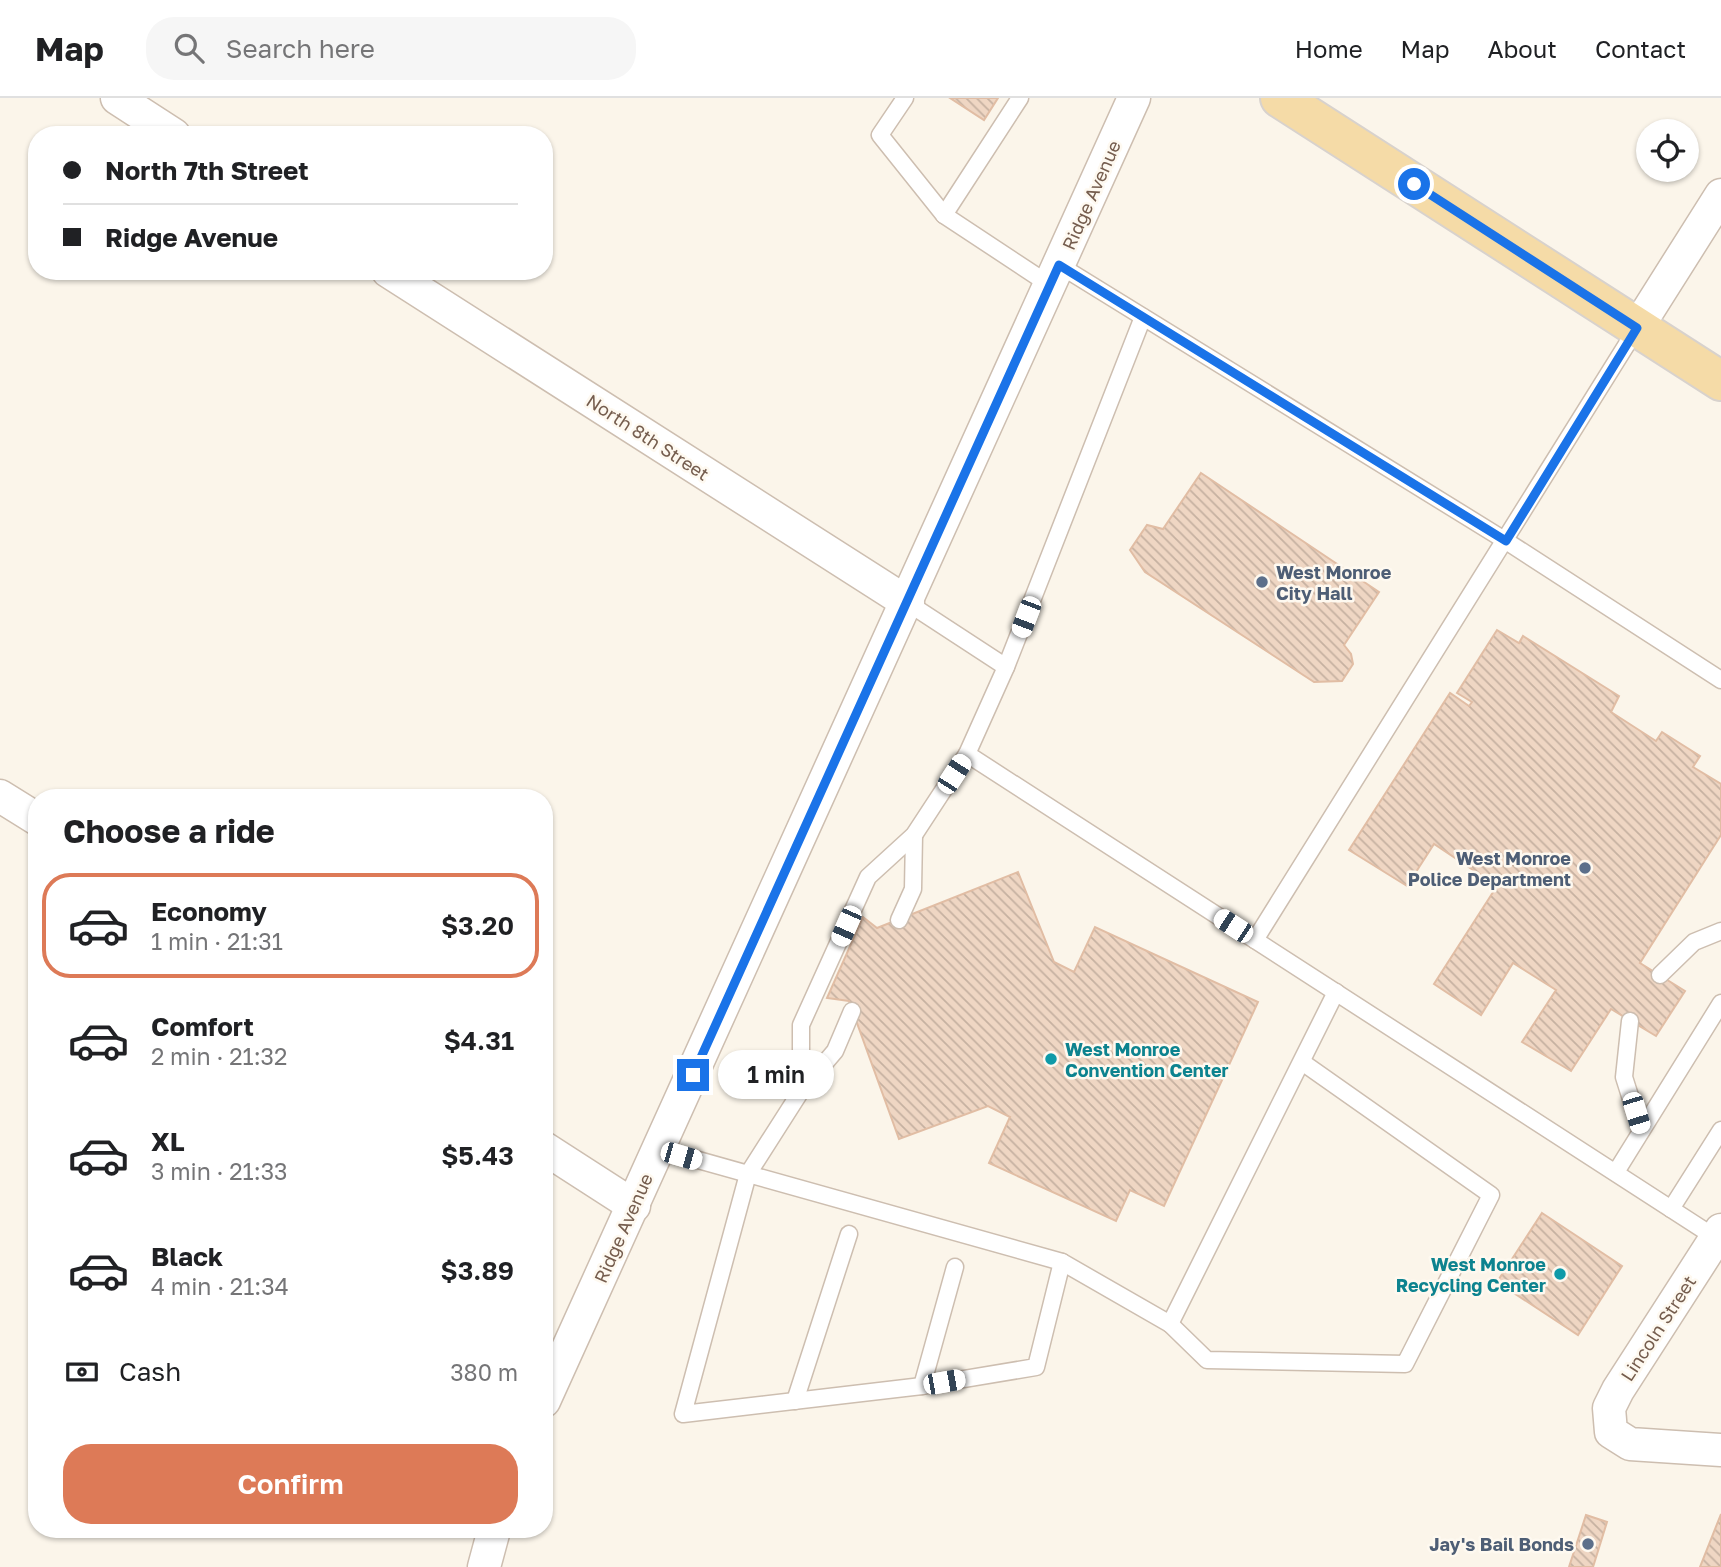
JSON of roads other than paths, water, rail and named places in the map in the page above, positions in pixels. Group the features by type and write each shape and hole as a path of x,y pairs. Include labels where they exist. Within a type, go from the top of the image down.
{"main road":[{"path":"1280,98 1721,381"}],"street":[{"path":"117,98 160,126"},
{"name":"Ridge Avenue","path":"553,1382 908,603 1134,98"},
{"path":"1637,328 1721,195"},
{"name":"North 8th Street","path":"402,280 908,603"},
{"path":"0,796 28,814"},
{"path":"553,1154 634,1206"},
{"name":"Lincoln Street","path":"1718,1234 1609,1408 1611,1432 1630,1444 1721,1450"},
{"path":"484,1567 492,1538"}],"lane":[{"path":"905,98 880,135 944,215 1055,275 1143,317 1506,541 1721,680"},
{"path":"944,215 1020,98"},
{"path":"801,1091 802,1025 868,877 914,835 967,754 1006,667 1143,317"},
{"path":"1255,940 1637,328"},
{"path":"908,603 1006,667"},
{"path":"967,754 1671,1209 1718,1234"},
{"path":"899,920 913,889 914,835"},
{"path":"1660,975 1694,942 1721,931"},
{"path":"1170,1324 1336,992"},
{"path":"1616,1172 1721,1003"},
{"path":"852,1011 835,1051 801,1091 748,1174 683,1414 922,1386 1036,1367 1062,1262"},
{"path":"1630,1021 1624,1077 1641,1131"},
{"path":"659,1149 1062,1262 1170,1324 1207,1360 1405,1364 1491,1195 1302,1062"},
{"path":"1671,1209 1721,1130"},
{"path":"795,1401 849,1234"},
{"path":"922,1386 955,1267"}],"place":[{"name":"West Monroe City Hall","path":"1262,582"},
{"name":"West Monroe Police Department","path":"1585,868"},
{"name":"West Monroe Convention Center","path":"1051,1059"},
{"name":"West Monroe Recycling Center","path":"1560,1274"},
{"name":"Jay's Bail Bonds","path":"1588,1544"}]}
